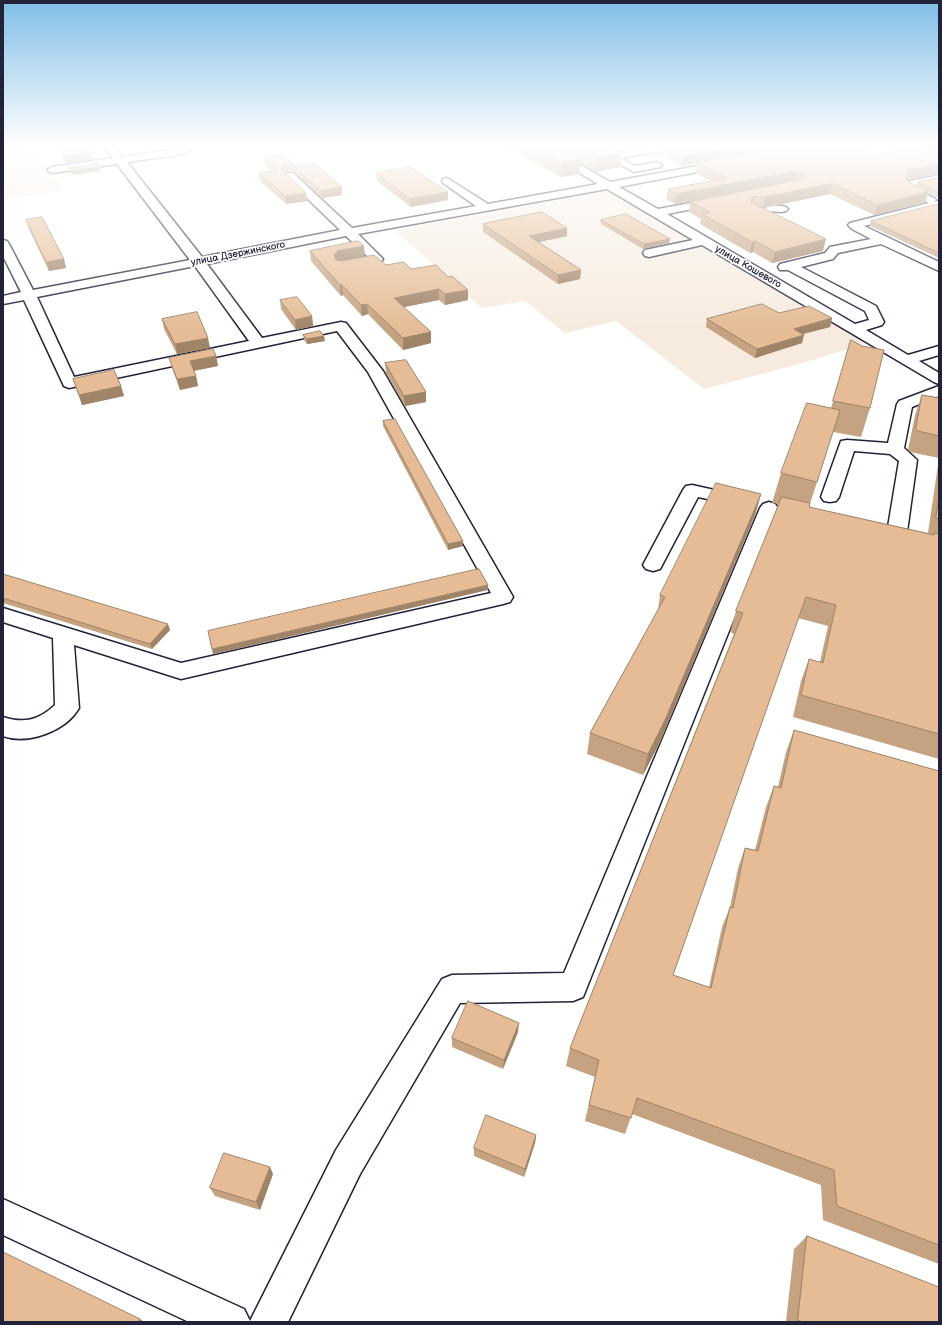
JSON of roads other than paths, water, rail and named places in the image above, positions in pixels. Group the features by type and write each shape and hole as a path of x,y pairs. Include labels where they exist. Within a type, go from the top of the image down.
{"street":[{"path":"154,206 258,343"},
{"path":"322,206 377,259 342,266"},
{"name":"улица Дзержинского","path":"3,300 350,232 493,206"},
{"name":"улица Кошевого","path":"645,206 939,379"},
{"path":"657,213 694,206"},
{"path":"751,206 782,209"},
{"path":"932,206 854,225 856,228 939,267"},
{"path":"756,210 777,221"},
{"path":"820,243 834,250 882,240"},
{"path":"649,253 704,241"},
{"path":"3,244 29,295 69,383 341,326 375,371 503,597 181,671 3,615"},
{"path":"759,273 829,256 834,250"},
{"path":"790,266 871,310 876,322 854,329"},
{"path":"907,360 939,350"},
{"path":"895,448 905,404 939,391"},
{"path":"830,497 847,445 895,448 908,460 896,539"},
{"path":"268,1322 348,1162 452,989 574,987 776,510 692,490 653,565"},
{"path":"3,726 13,730 32,728 54,720 66,708 63,634"},
{"path":"3,1217 231,1322"}]}
